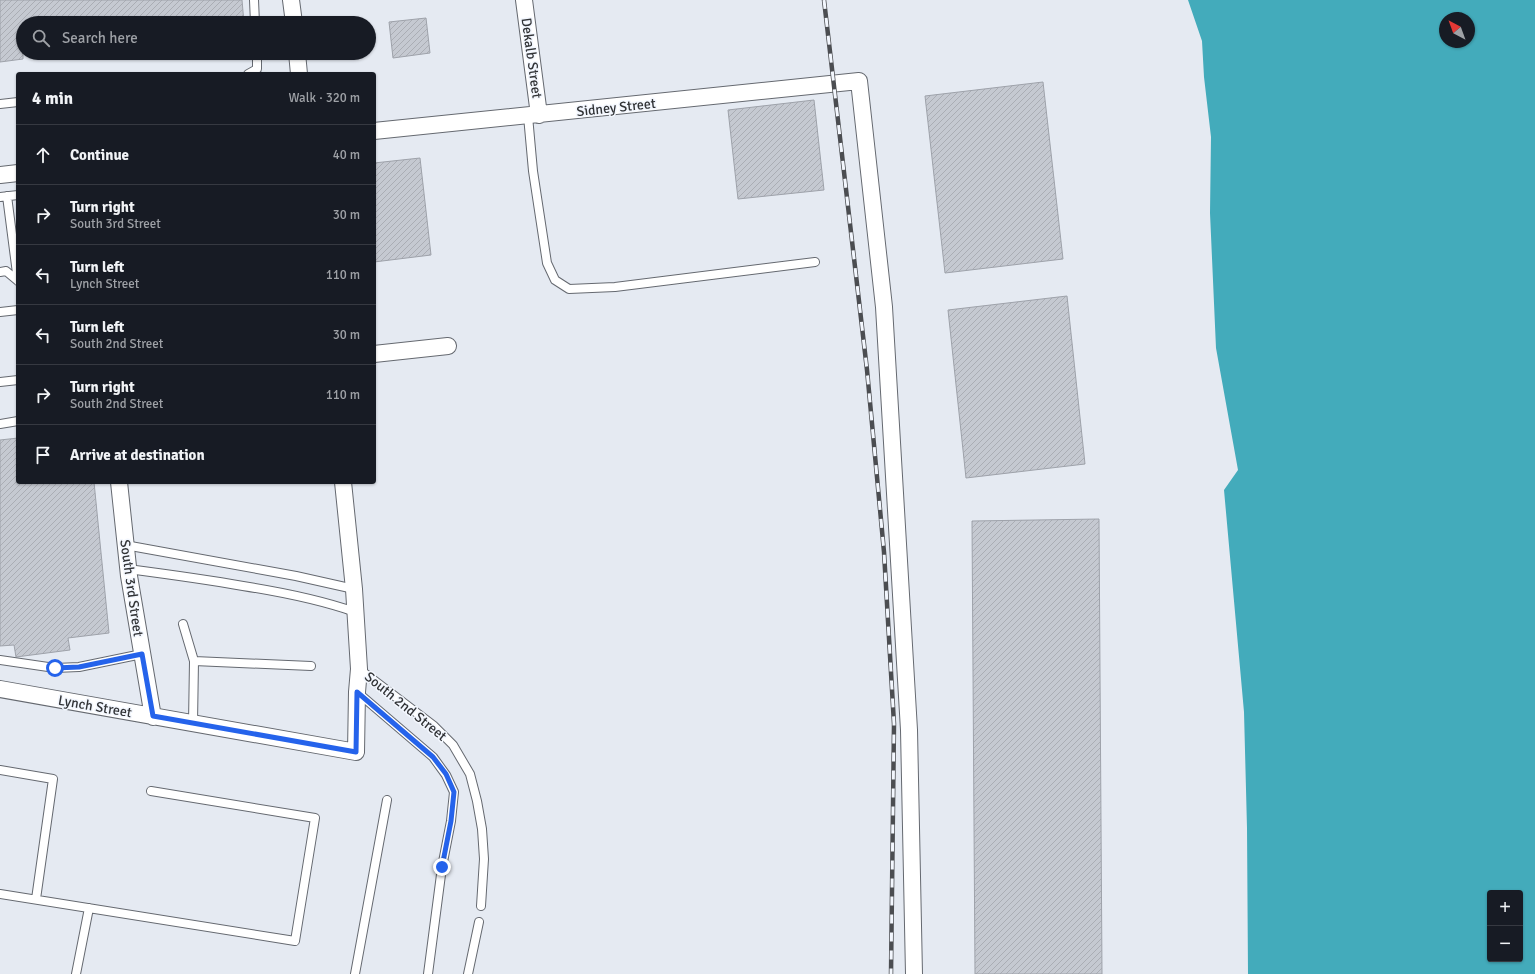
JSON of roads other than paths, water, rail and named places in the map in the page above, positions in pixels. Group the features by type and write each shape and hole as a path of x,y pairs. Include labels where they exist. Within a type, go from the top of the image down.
{"street":[{"path":"291,0 293,16"},
{"name":"Dekalb Street","path":"524,0 534,116"},
{"path":"298,60 299,72"},
{"name":"Sidney Street","path":"376,131 534,116 858,81 884,314 909,730 914,974"},
{"path":"0,175 16,173"},
{"path":"376,354 448,346"},
{"name":"South 3rd Street","path":"119,484 128,569 153,716"},
{"name":"South 2nd Street","path":"342,484 354,589 359,669 356,752"},
{"name":"Lynch Street","path":"0,689 356,752"}],"lane":[{"path":"254,0 255,16"},
{"path":"252,72 257,69 257,60"},
{"path":"0,104 16,102"},
{"name":"Dekalb Street","path":"534,116 535,183 547,263 555,280 568,289 615,288 814,262"},
{"path":"16,195 4,196 16,269"},
{"path":"0,272 6,271 16,279"},
{"path":"0,312 16,310"},
{"path":"0,382 16,380"},
{"path":"0,424 16,421"},
{"path":"125,545 296,576 354,589"},
{"path":"128,569 184,576 292,594 355,612"},
{"path":"183,624 194,661 193,723"},
{"path":"0,660 55,668 79,667 142,654"},
{"path":"194,661 310,666"},
{"name":"South 2nd Street","path":"359,669 434,726 453,745 470,774 482,829 484,859 481,906"},
{"name":"South 2nd Street","path":"357,692 433,757 446,774 454,792 451,821 442,867 428,974"},
{"path":"0,770 53,779 36,899"},
{"path":"0,894 295,941 315,818 151,791"},
{"path":"355,974 387,800"},
{"path":"76,974 88,908"},
{"path":"468,974 479,922"}],"water":[{"path":"1188,0 1535,0 1535,974 1248,974 1247,828 1244,712 1224,490 1238,470 1216,348 1210,213 1211,137 1204,77 1202,41"}],"railway":[{"path":"824,0 867,370 884,552 894,724 891,974"}]}
